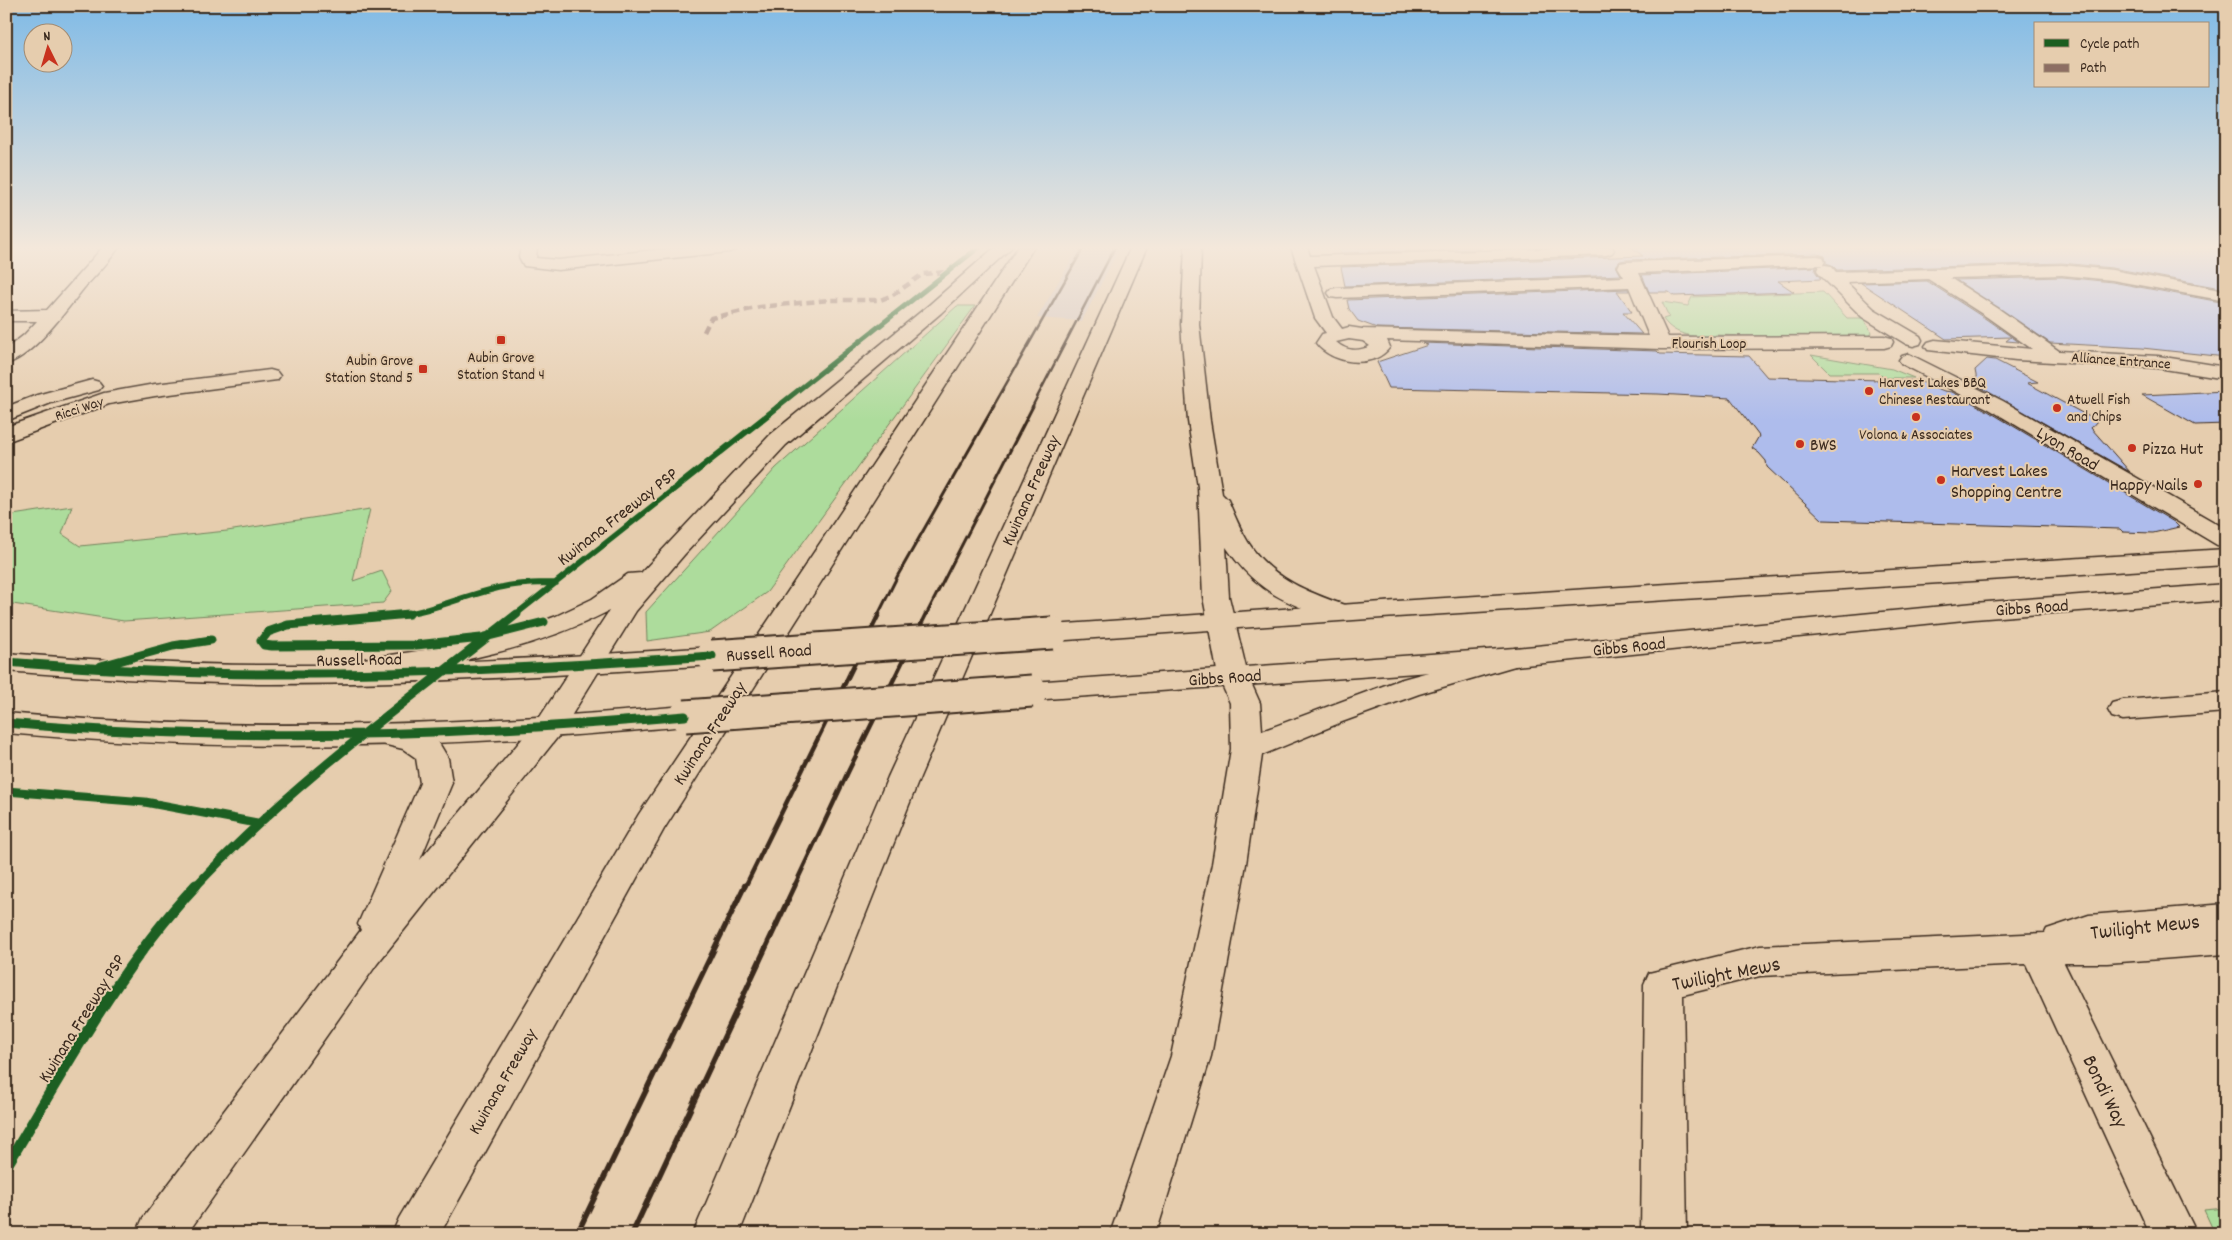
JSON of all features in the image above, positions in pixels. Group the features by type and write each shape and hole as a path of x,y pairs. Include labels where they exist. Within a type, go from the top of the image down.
{"main road":[{"path":"6,358 32,339 62,305"},
{"path":"159,1234 364,953 549,727 626,607 675,550 778,440 940,305"},
{"name":"Kwinana Freeway","path":"415,1234 651,823 988,305"},
{"name":"Kwinana Freeway","path":"716,1234 904,777 1113,305"},
{"path":"1133,1234 1191,1056 1229,864 1247,749 1245,703 1233,676 1216,597 1210,488 1199,421 1190,324 1191,305"},
{"path":"1319,305 1324,318 1337,335"},
{"path":"1644,305 1661,343"},
{"name":"Lyon Road","path":"1860,305 1906,352 2226,540"},
{"path":"1980,305 2054,356"},
{"name":"Lyon Road","path":"1868,313 1885,342 1882,345 1884,349 1906,352"},
{"path":"6,316 54,315"},
{"path":"1362,334 1374,339 1380,344 1380,348"},
{"name":"Flourish Loop","path":"1441,336 1400,342 1366,354 1343,353 1331,349 1326,343 1329,338 1337,335 1362,334 1441,336 1661,343 1796,344 1885,342"},
{"name":"Flourish Loop","path":"1796,344 1906,352"},
{"path":"1906,352 1941,356"},
{"name":"Alliance Entrance","path":"1941,356 2016,354 2158,362 2226,373"},
{"name":"Lyon Road","path":"1941,356 1993,394 2226,522"},
{"name":"Ricci Way","path":"6,436 20,429 104,399 155,390 270,376"},
{"name":"Ricci Way","path":"6,415 44,399 94,386"},
{"path":"1210,488 1237,545 1256,569 1277,588 1301,600 1340,613"},
{"path":"311,674 464,652 519,639 554,628 589,612 629,587 675,550"},
{"name":"Gibbs Road","path":"1052,633 2226,557"},
{"name":"Gibbs Road","path":"549,727 1515,657 1974,611 2226,592"},
{"name":"Russell Road","path":"6,662 75,668 178,673 402,673 589,664 1052,633"},
{"path":"1247,749 1331,714 1409,687 1515,657"},
{"path":"2123,710 2226,702"},
{"path":"6,723 70,729 152,733 275,735 381,734 549,727"},
{"path":"364,953 436,783 434,758 424,745 381,734"},
{"name":"Twilight Mews","path":"2038,948 2090,930 2226,918"},
{"name":"Twilight Mews","path":"1664,1234 1662,984 1760,961 2038,948 2107,948 2226,938"},
{"name":"Bondi Way","path":"2038,948 2174,1234"}],"shaded area":[{"path":"1045,305 1090,305 1082,321 1037,318"}],"green space":[{"path":"1663,305 1835,305 1847,318 1863,318 1872,333 1868,339 1715,335 1717,338 1687,335 1668,325 1663,319 1669,317"},
{"path":"957,306 975,306 767,592 710,632 647,641 646,612 776,468"},
{"path":"1811,355 1892,369 1914,378 1884,378 1879,373 1829,373"},
{"path":"72,506 62,534 80,546 227,531 370,509 353,581 382,571 392,591 383,603 124,621 6,603 6,516"},
{"path":"2226,1208 2226,1234 2215,1234 2204,1210"}],"building":[{"path":"1348,305 1627,305 1632,312 1623,312 1642,334 1377,328 1358,321"},
{"path":"1894,305 1964,305 2019,342 2006,341 2011,337 1946,339"},
{"path":"1993,305 2226,305 2226,357 2142,348 2050,343"},
{"path":"1422,343 1657,351 1660,354 1749,356 1767,377 1919,381 1944,391 1952,392 1988,411 2174,522 2179,527 2153,533 2123,532 2120,529 1823,520 1767,467 1766,461 1752,448 1759,436 1730,398 1658,394 1389,388 1377,362 1428,345"},
{"path":"1987,359 1995,360 2038,382 2027,383 2097,421 2091,428 2130,472 1978,386 1975,370"},
{"path":"2226,391 2226,424 2195,425 2142,395"}],"railway":[{"path":"993,407 1051,305"},
{"path":"1032,407 1085,305"},
{"path":"878,615 898,575 994,406"},
{"path":"926,615 1033,406"},
{"path":"745,887 879,614"},
{"path":"794,887 926,614"},
{"path":"577,1234 745,885"},
{"path":"632,1234 795,885"}],"marked path":[{"path":"704,332 711,318 760,307 781,305"}],"cycle path":[{"name":"Kwinana Freeway PSP","path":"6,1167 77,1047 134,960 189,893 244,837 302,784 906,305"},
{"path":"544,622 481,638 416,645 272,646 264,645 261,641 268,632 288,625 418,613 501,587 526,583 556,583"},
{"path":"101,666 173,646 211,640"},
{"path":"6,662 182,673 359,674 536,667 712,656"},
{"path":"6,723 143,732 340,735 570,726 685,716"},
{"path":"6,791 145,802 257,823"}],"place":[{"name":"Aubin Grove Station Stand 4","path":"501,340"},
{"name":"Aubin Grove Station Stand 5","path":"423,369"},
{"name":"Harvest Lakes BBQ Chinese Restaurant","path":"1869,391"},
{"name":"Atwell Fish and Chips","path":"2057,408"},
{"name":"Volona & Associates","path":"1916,417"},
{"name":"BWS","path":"1800,444"},
{"name":"Pizza Hut","path":"2132,448"},
{"name":"Harvest Lakes Shopping Centre","path":"1941,480"},
{"name":"Happy Nails","path":"2198,484"}]}
